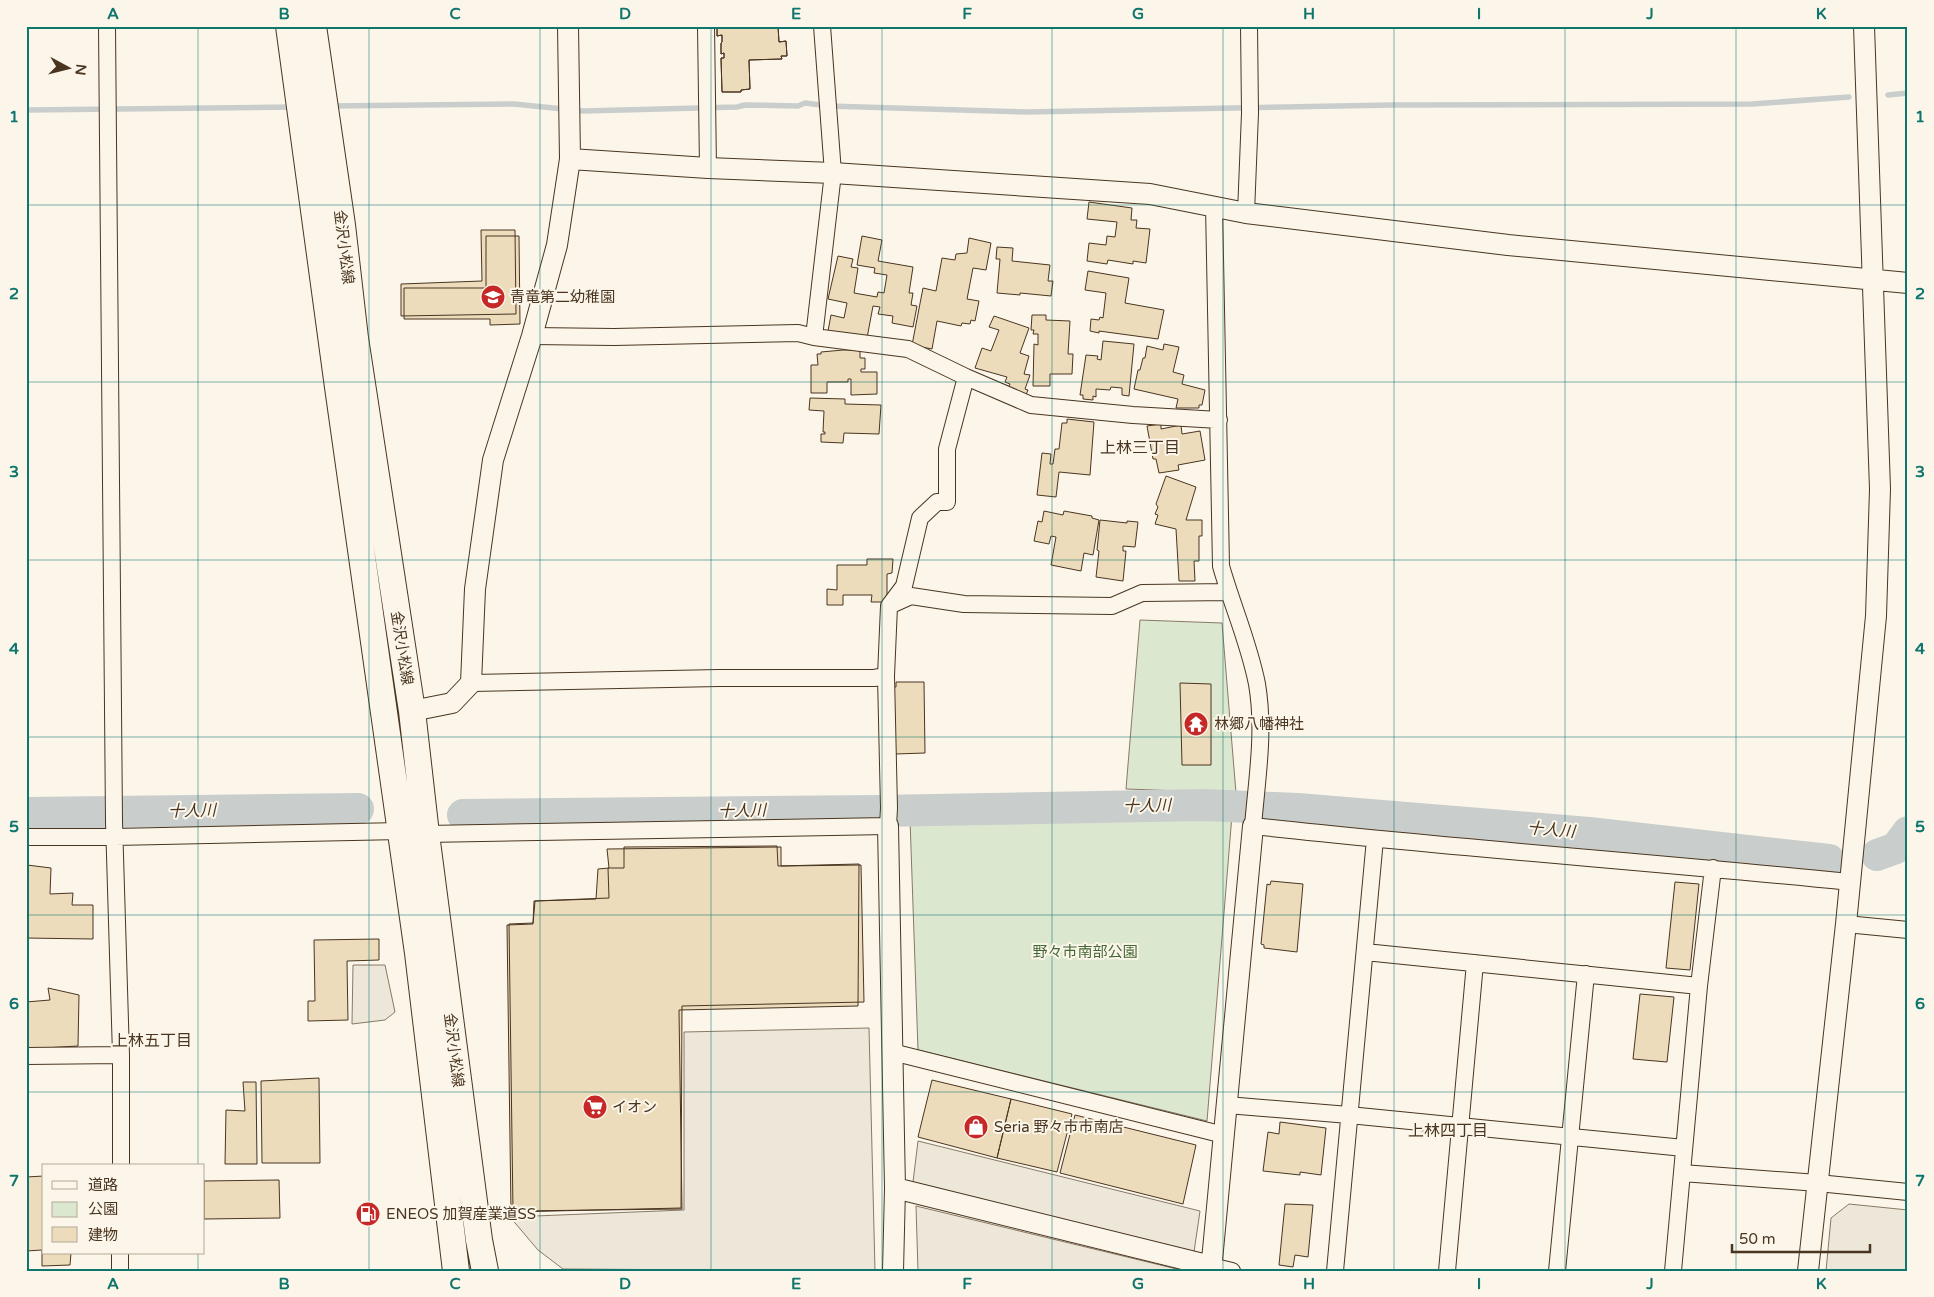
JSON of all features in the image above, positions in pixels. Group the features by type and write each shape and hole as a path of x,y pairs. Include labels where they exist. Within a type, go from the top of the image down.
{"main road":[{"name":"金沢小松線","path":"290,26 312,104 342,225 355,338 412,711 413,833 418,953 456,1271"},
{"name":"金沢小松線","path":"313,26 312,104 338,387 485,1271"}],"street":[{"path":"107,26 114,830 121,1055 120,1164"},
{"path":"412,711 452,703 471,683 475,589 493,460 532,336 557,245 570,159 568,26"},
{"path":"706,26 708,168"},
{"path":"814,337 833,173 822,26"},
{"path":"1246,212 1250,113 1250,26"},
{"path":"1808,1271 1846,924 1876,616 1880,489 1864,26"},
{"path":"570,159 708,168 833,173 1150,194 1246,212 1508,245 1908,282"},
{"path":"1211,1268 1262,740 1257,685 1246,639 1222,566 1214,206"},
{"path":"532,336 614,337 798,333 814,337 908,349 1031,405 1133,415 1220,420"},
{"path":"893,1271 895,1188 886,676 889,606 904,586 920,518 937,502 947,502 948,449 966,377"},
{"path":"889,606 911,596 964,604 1112,606 1142,593 1229,592"},
{"path":"471,683 719,678 874,678 886,676"},
{"path":"1254,818 1375,839 1713,868 1850,882"},
{"path":"26,837 114,830 413,833 888,820"},
{"path":"1335,1271 1375,839"},
{"path":"1673,1271 1713,868"},
{"path":"1846,924 1908,930"},
{"path":"1364,952 1700,986"},
{"path":"1447,1271 1476,963"},
{"path":"1557,1271 1586,974"},
{"path":"892,1052 1224,1134"},
{"path":"26,1056 121,1055"},
{"path":"1226,1106 1349,1115 1684,1148"},
{"path":"1682,1173 1818,1182 1908,1192"},
{"path":"895,1188 1211,1268 1232,1271"},
{"path":"120,1254 120,1271"}],"green space":[{"path":"1140,620 1222,623 1236,793 1126,789"},
{"name":"野々市南部公園","path":"1232,815 1207,1121 918,1050 910,819"}],"shaded area":[{"path":"353,965 385,965 395,1012 385,1020 352,1024"},
{"path":"869,1028 875,1271 563,1269 538,1250 510,1217 684,1210 684,1032"},
{"path":"918,1141 1200,1211 1194,1252 913,1182"},
{"path":"1849,1204 1908,1210 1908,1271 1826,1271 1831,1218"},
{"path":"916,1206 1185,1271 918,1271"}],"building":[{"path":"717,26 778,26 779,42 786,41 787,56 781,56 782,59 749,60 750,89 741,90 741,92 722,92 721,58 724,58 724,53 721,54 722,35 717,36"},
{"path":"717,26 778,26 779,42 786,41 787,56 781,56 782,59 749,60 750,89 741,90 741,92 722,92 721,58 724,58 724,53 721,54 722,35 717,36"},
{"path":"1089,202 1132,208 1131,220 1137,220 1136,228 1150,229 1146,263 1133,261 1133,264 1108,260 1107,264 1087,261 1089,243 1106,245 1107,236 1115,237 1117,222 1087,219"},
{"path":"481,230 515,230 516,314 401,316 401,284 482,281"},
{"path":"486,236 519,236 520,324 490,325 490,319 404,319 404,288 486,288"},
{"path":"862,236 882,240 878,261 913,267 909,293 913,293 911,305 917,306 913,327 892,323 893,316 878,314 880,307 873,306 867,338 828,331 831,315 844,318 847,303 828,299 838,256 853,259 851,267 858,268 854,293 877,297 878,292 884,293 887,275 874,273 875,268 857,265"},
{"path":"969,238 991,243 986,270 973,268 967,299 979,301 975,321 971,320 970,324 962,323 961,326 937,321 932,349 912,345 923,288 936,291 942,258 955,260 956,254 967,253"},
{"path":"997,247 1013,248 1012,261 1050,265 1048,281 1053,281 1051,296 997,293 1000,259 996,259"},
{"path":"1088,271 1129,278 1125,303 1164,310 1158,339 1090,331 1091,319 1099,320 1100,317 1103,318 1106,293 1085,290"},
{"path":"1032,315 1046,315 1046,320 1070,321 1068,354 1073,354 1072,374 1050,374 1050,386 1033,386 1034,344 1038,345 1038,334 1033,334 1034,330 1031,330"},
{"path":"994,316 1029,328 1020,353 1029,356 1024,374 1030,375 1025,389 1028,390 1025,397 1007,390 1010,384 1005,382 1007,377 975,368 982,348 991,351 999,330 989,327"},
{"path":"1103,341 1134,344 1129,396 1122,395 1122,388 1111,387 1110,390 1096,389 1096,397 1093,396 1093,400 1083,399 1083,395 1080,395 1086,355 1098,356 1097,359 1101,360"},
{"path":"1164,344 1179,347 1173,372 1184,375 1182,384 1205,390 1202,405 1199,405 1199,408 1176,408 1178,399 1134,389 1138,370 1140,370 1143,358 1145,358 1147,346 1163,350"},
{"path":"843,350 860,350 860,358 865,358 865,369 861,369 861,372 877,372 877,394 851,395 851,379 848,379 848,382 827,382 827,393 811,393 811,365 818,365 817,354"},
{"path":"810,398 845,399 845,404 881,405 879,434 844,433 843,443 821,442 821,434 825,434 823,432 824,411 809,410"},
{"path":"1067,419 1094,422 1090,475 1059,472 1056,497 1037,495 1042,453 1051,454 1050,464 1053,464 1055,449 1059,449 1062,423 1067,423"},
{"path":"1161,424 1161,429 1181,425 1182,434 1200,431 1205,460 1178,465 1179,470 1159,473 1156,459 1153,459 1147,426"},
{"path":"1166,476 1196,487 1186,520 1202,520 1202,536 1199,536 1199,561 1194,561 1195,581 1179,581 1176,529 1155,524 1158,515 1155,514 1158,507 1156,504"},
{"path":"1044,511 1063,515 1064,511 1092,516 1092,518 1099,520 1093,555 1084,553 1081,571 1051,565 1056,537 1051,536 1049,544 1034,541 1038,521 1042,522"},
{"path":"1100,520 1127,523 1127,521 1138,522 1135,547 1123,546 1123,551 1126,551 1123,581 1096,577"},
{"path":"867,559 893,559 892,573 887,574 887,600 885,602 871,602 872,595 843,595 843,605 827,605 827,589 837,590 837,565 867,565"},
{"path":"896,682 924,682 925,753 895,754 894,687 896,687"},
{"name":"林郷八幡神社","path":"1180,683 1211,684 1211,765 1182,765"},
{"name":"イオン","path":"777,846 778,866 859,864 858,1006 679,1010 682,1209 513,1211 509,924 533,923 534,901 609,898 608,868 624,868 624,847"},
{"name":"イオン","path":"781,847 781,866 861,865 864,1002 682,1006 681,1208 511,1212 507,925 533,924 535,901 596,899 598,869 609,868 607,849"},
{"path":"26,852 28,852 27,865 51,868 50,894 73,893 72,905 93,905 93,939 26,938"},
{"path":"1271,881 1303,884 1297,952 1264,948 1264,945 1261,944 1267,884 1270,885"},
{"path":"1675,882 1699,884 1690,970 1666,968"},
{"path":"379,939 379,960 347,961 348,1020 308,1021 308,1001 315,1001 314,940"},
{"path":"48,988 79,995 78,1046 26,1049 26,1002 50,1000"},
{"path":"1640,994 1674,997 1667,1062 1633,1059"},
{"path":"319,1078 320,1163 262,1163 261,1081"},
{"path":"932,1080 1011,1099 997,1158 918,1137"},
{"path":"243,1082 256,1082 257,1164 225,1164 226,1110 245,1111"},
{"path":"1011,1099 1072,1114 1057,1172 997,1158"},
{"path":"1075,1115 1196,1145 1183,1204 1060,1173"},
{"path":"1280,1122 1326,1128 1321,1175 1300,1172 1300,1175 1263,1171 1268,1132 1279,1134"},
{"path":"42,1176 42,1250 26,1251 26,1177"},
{"path":"279,1180 280,1218 205,1219 205,1181"},
{"path":"1285,1204 1313,1205 1308,1257 1295,1255 1293,1267 1279,1265"},
{"path":"42,1254 71,1254 70,1265 42,1266"}],"waterway":[{"path":"1888,95 1908,93"},
{"path":"331,106 514,104 583,111 737,107 745,105 798,106 805,103 829,106 1027,112 1392,105 1752,104 1849,97"},
{"path":"26,110 294,107"},
{"name":"十人川","path":"463,815 878,811 1204,805 1297,809 1589,833 1829,860"},
{"name":"十人川","path":"26,813 358,809"},
{"name":"十人川","path":"1877,855 1896,848 1908,832"}],"place":[{"name":"青竜第二幼稚園","path":"493,297"},
{"name":"林郷八幡神社","path":"1196,724"},
{"name":"イオン","path":"595,1107"},
{"name":"Seria 野々市市南店","path":"976,1127"},
{"name":"ENEOS 加賀産業道SS","path":"368,1214"}],"district":[{"name":"上林三丁目","path":"1140,448"},
{"name":"上林五丁目","path":"152,1041"},
{"name":"上林四丁目","path":"1448,1131"}]}
